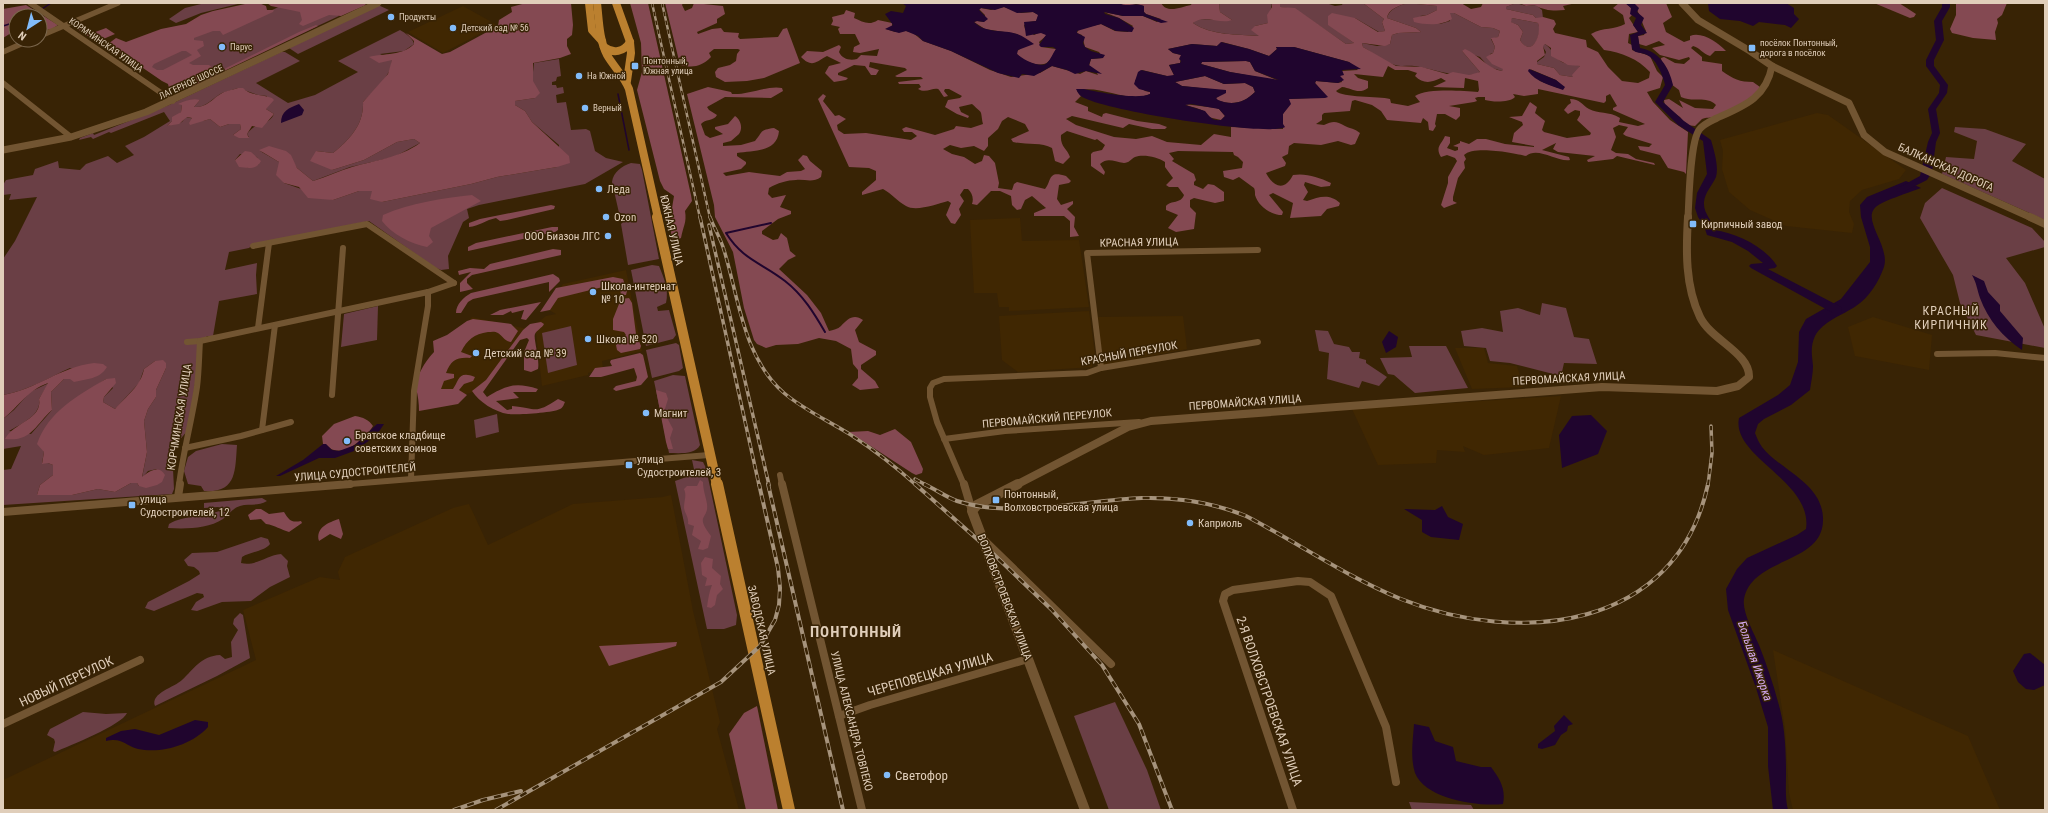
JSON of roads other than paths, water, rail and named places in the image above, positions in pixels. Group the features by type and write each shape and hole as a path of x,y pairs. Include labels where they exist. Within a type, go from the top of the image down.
{"main road":[{"path":"590,3 592,30 609,50 618,51 627,48 630,42"},
{"path":"597,3 603,44 607,55 626,81"},
{"path":"616,3 630,42 631,53 626,81"},
{"name":"ЮЖНАЯ УЛИЦА","path":"626,81 709,455"},
{"name":"ЗАВОДСКАЯ УЛИЦА","path":"709,455 789,810"}],"street":[{"name":"КОРМЧИНСКАЯ УЛИЦА","path":"31,3 173,101"},
{"path":"48,33 118,3"},
{"name":"ЛАГЕРНОЕ ШОССЕ","path":"3,150 71,138 123,121 173,101 378,3"},
{"path":"1682,3 1687,11 1699,21 1762,58 1772,66"},
{"name":"ПЕРВОМАЙСКАЯ УЛИЦА","path":"972,511 977,505 992,496 1128,427 1151,421 1602,387 1706,391 1725,390 1738,386 1749,377 1750,372 1747,364 1741,356 1712,334 1698,315 1686,265 1692,154 1697,135 1702,126 1749,103 1761,93 1771,80 1772,66"},
{"name":"БАЛКАНСКАЯ ДОРОГА","path":"1772,66 1849,103 1856,112 1865,138 1884,151 1912,166 1938,176 2045,224"},
{"path":"3,83 71,138"},
{"path":"187,342 200,341 428,292 454,283 367,224 253,246"},
{"path":"258,328 269,243"},
{"path":"332,394 343,248"},
{"name":"КРАСНАЯ УЛИЦА","path":"1101,368 1087,253 1258,250"},
{"path":"411,479 414,390 428,306 428,292"},
{"path":"262,430 275,325"},
{"name":"КОРЧМИНСКАЯ УЛИЦА","path":"178,497 185,448 197,386 200,341"},
{"name":"КРАСНЫЙ ПЕРЕУЛОК","path":"932,384 944,379 1087,373 1101,368 1258,342"},
{"path":"1937,354 2002,354 2045,358"},
{"name":"ВОЛХОВСТРОЕВСКАЯ УЛИЦА","path":"932,384 929,396 944,439 966,488 972,511 1085,810"},
{"name":"ПЕРВОМАЙСКИЙ ПЕРЕУЛОК","path":"944,439 1005,431 1151,421"},
{"path":"185,448 291,422"},
{"name":"УЛИЦА СУДОСТРОИТЕЛЕЙ","path":"3,512 709,455"},
{"name":"УЛИЦА АЛЕКСАНДРА ТОВПЕКО","path":"780,475 862,810"},
{"path":"982,538 1111,664"},
{"name":"2-Я ВОЛХОВСТРОЕВСКАЯ УЛИЦА","path":"1293,810 1223,601 1225,594 1233,590 1298,581 1310,582 1331,596 1386,727 1396,782"},
{"name":"ЧЕРЕПОВЕЦКАЯ УЛИЦА","path":"839,716 870,705 1028,659"},
{"name":"НОВЫЙ ПЕРЕУЛОК","path":"3,724 140,660"}],"water":[{"path":"902,3 1118,3 1144,6 1144,12 1146,14 1168,22 1161,23 1143,16 1123,16 1104,12 1105,14 1119,18 1134,28 1132,32 1116,31 1101,24 1077,31 1077,33 1085,37 1083,43 1085,47 1091,51 1105,55 1103,58 1091,59 1089,65 1102,74 1086,71 1075,74 1052,66 1034,76 1022,74 1019,78 998,73 951,51 923,41 918,36 906,31 899,33 885,29 893,25 885,14 891,11 903,13 906,6","holes":["1004,7 1017,13 1033,12 1038,15 1036,21 1024,22 1026,36 1041,33 1046,35 1039,45 1041,47 1053,47 1056,49 1050,60 1044,65 1027,61 1017,54 1018,50 1034,44 1023,37 1017,34 989,30 974,22 984,22 988,19 979,10 981,8 995,10"]},
{"path":"1708,3 1786,3 1794,8 1794,14 1799,19 1791,28 1785,25 1759,22 1753,26 1740,21 1720,19 1709,11"},
{"path":"1221,42 1269,56 1277,49 1276,47 1294,47 1349,62 1361,69 1342,70 1344,75 1340,76 1344,80 1338,83 1316,81 1315,83 1328,97 1289,99 1291,104 1283,114 1283,124 1285,127 1273,129 1218,125 1149,115 1094,102 1080,95 1076,89 1127,96 1144,96 1150,94 1150,92 1139,89 1134,84 1138,72 1141,70 1167,76 1174,75 1169,65 1180,63 1181,61 1179,59 1181,55 1173,53 1168,49 1192,44 1217,46","holes":["1202,62 1250,62 1255,71 1279,80 1230,72 1201,64","1205,76 1224,84 1245,83 1253,87 1255,92 1247,99 1228,103 1216,98 1226,93 1226,90 1182,86 1175,82","1191,104 1219,109 1225,116 1221,120 1215,120 1205,111 1185,105"]},
{"path":"1529,69 1556,80 1565,87 1563,90 1539,81 1531,75 1528,71"},
{"path":"299,104 304,110 302,115 281,123 284,113"},
{"path":"1906,181 1921,188 1882,203 1874,209 1872,214 1874,228 1884,251 1885,259 1884,267 1879,278 1869,294 1861,303 1828,322 1815,336 1812,347 1813,369 1810,390 1791,405 1764,419 1758,424 1755,433 1761,445 1770,455 1799,478 1816,495 1821,506 1823,518 1821,533 1813,544 1801,553 1760,575 1750,585 1744,599 1747,616 1762,652 1774,688 1784,729 1786,796 1788,810 1773,810 1768,766 1768,727 1756,688 1728,610 1726,589 1737,569 1747,558 1797,535 1806,529 1805,512 1797,497 1786,483 1747,445 1740,432 1739,418 1778,395 1790,385 1798,362 1799,332 1806,319 1841,299 1870,262 1870,247 1861,217 1860,205 1867,197"},
{"path":"1972,275 1984,281 1988,292 2000,305 2000,311 2023,338 2022,350 2002,334 1987,314"},
{"path":"1389,331 1398,337 1396,347 1386,353 1382,342"},
{"path":"1591,415 1607,431 1598,454 1562,468 1559,435 1572,416"},
{"path":"377,424 384,424 376,436 354,451 335,458 319,458 280,476 276,476 303,460 323,444 326,444 332,450 339,451 355,445"},
{"path":"1442,506 1448,517 1463,524 1459,540 1431,537 1422,532 1422,520 1404,509 1435,510"},
{"path":"2030,653 2045,665 2045,685 2034,690 2026,689 2018,682 2013,671 2024,654"},
{"path":"1564,715 1573,724 1568,726 1567,731 1561,735 1555,745 1542,749 1538,748 1538,744 1555,731 1554,726"},
{"path":"195,720 208,722 208,727 194,739 176,747 147,750 138,749 116,740 106,741 106,738 121,731 135,729 159,735"},
{"path":"1414,724 1429,727 1435,741 1453,747 1456,761 1481,767 1491,767 1502,784 1504,794 1503,804 1480,804 1453,799 1429,789 1421,782 1413,767 1412,748"}],"waterway":[{"path":"44,8 51,3"},
{"name":"Большая Ижорка","path":"1629,3 1635,8 1633,12 1640,18 1637,25 1643,33 1634,35 1636,49 1648,52 1655,57 1662,67 1668,81 1669,85 1661,96 1659,102 1681,123 1707,140 1712,174 1710,180 1701,193 1699,208 1702,217 1709,225 1710,233 1736,239 1751,248 1772,266 1754,266 1837,310"},
{"path":"1901,190 1924,178 1927,172 1932,142 1936,133 1932,109 1943,93 1944,85 1930,66 1930,60 1940,40 1938,21 1946,7 1946,3"},
{"path":"3,26 8,24"},
{"path":"618,94 629,150"},
{"path":"771,223 726,233 732,242 746,255 791,286 803,298 825,332"}],"railway":[{"path":"652,3 700,218"},
{"path":"662,3 710,218"},
{"path":"700,217 759,485"},
{"path":"710,217 723,246 744,326 751,345 759,362 770,379 792,399 860,441 885,459 916,485"},
{"path":"709,225 769,485"},
{"path":"1708,485 1712,453 1711,426"},
{"path":"915,479 926,485"},
{"path":"496,810 721,682 760,646 775,620 779,605 780,588 778,568 759,484"},
{"path":"768,484 843,810"},
{"path":"915,484 986,547 1051,609 1102,665 1139,724 1172,810"},
{"path":"924,484 957,501 978,506 1001,508 1049,507 1142,498 1182,500 1208,504 1246,516 1361,581 1401,599 1447,614 1494,622 1541,622 1587,614 1628,597 1663,571 1691,533 1708,484"},
{"path":"454,810 483,800 521,791"}],"place":[{"name":"Продукты","path":"391,17"},
{"name":"Детский сад № 56","path":"453,28"},
{"name":"Парус","path":"222,47"},
{"name":"посёлок Понтонный, дорога в посёлок","path":"1752,48"},
{"name":"Понтонный, Южная улица","path":"635,66"},
{"name":"На Южной","path":"579,76"},
{"name":"Верный","path":"585,108"},
{"name":"Леда","path":"599,189"},
{"name":"Ozon","path":"606,217"},
{"name":"Кирпичный завод","path":"1693,224"},
{"name":"ООО Биазон ЛГС","path":"608,236"},
{"name":"Школа-интернат № 10","path":"593,292"},
{"name":"Школа № 520","path":"588,339"},
{"name":"Детский сад № 39","path":"476,353"},
{"name":"Магнит","path":"646,413"},
{"name":"Братское кладбище советских воинов","path":"347,441"},
{"name":"улица Судостроителей, 3","path":"629,465"},
{"name":"Понтонный, Волховстроевская улица","path":"996,500"},
{"name":"улица Судостроителей, 12","path":"132,505"},
{"name":"Каприоль","path":"1190,523"},
{"name":"Светофор","path":"887,775"}],"district":[{"name":"КРАСНЫЙ КИРПИЧНИК","path":"1951,318"},
{"name":"ПОНТОННЫЙ","path":"856,632"}]}
